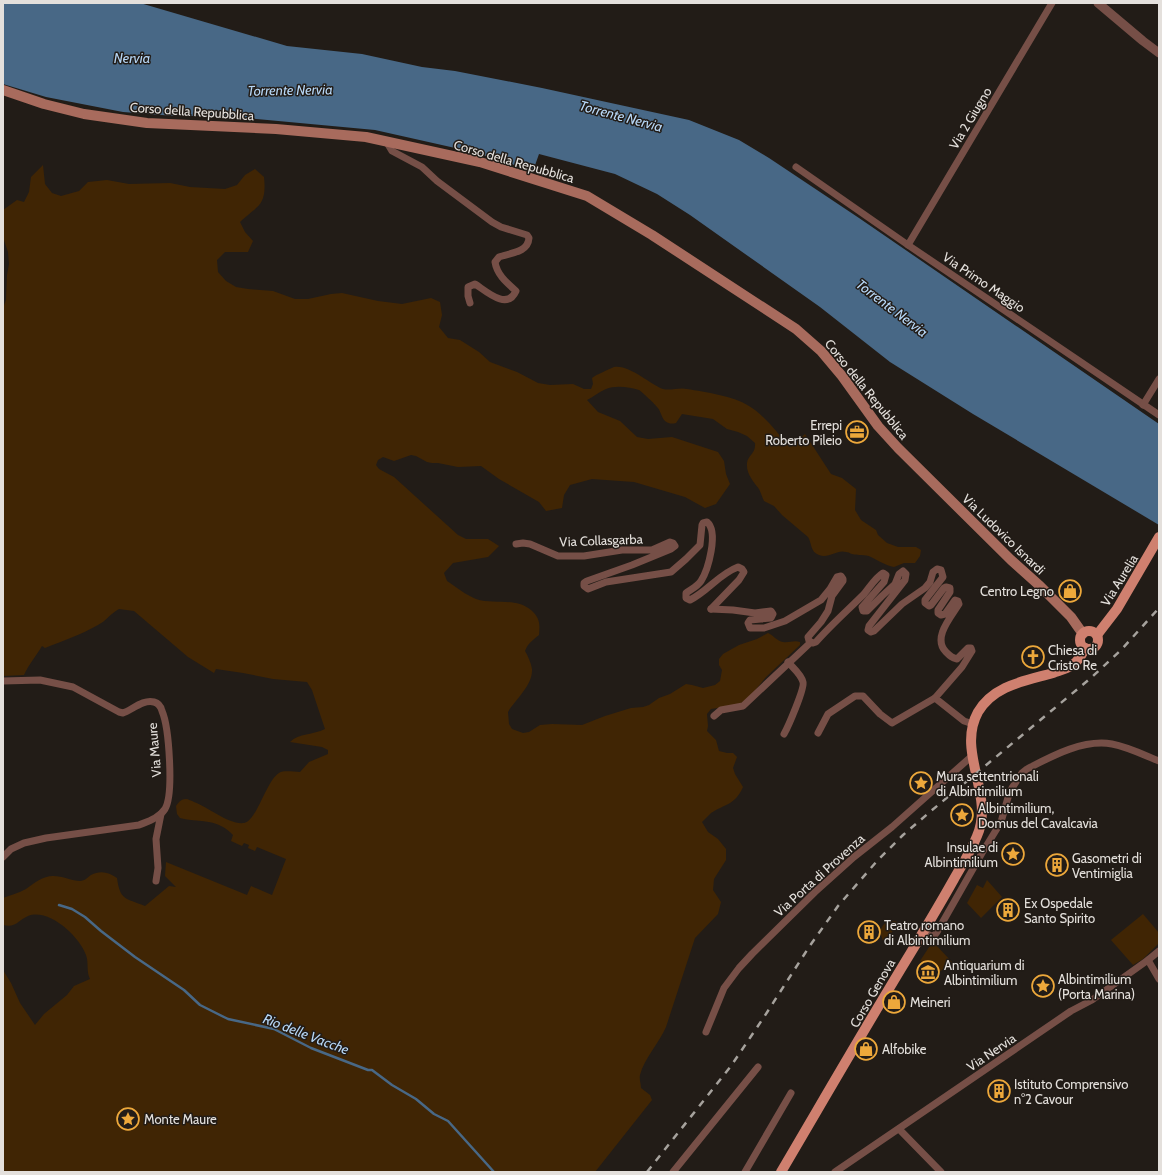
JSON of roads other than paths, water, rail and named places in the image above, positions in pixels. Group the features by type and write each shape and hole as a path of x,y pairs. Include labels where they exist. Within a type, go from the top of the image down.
{"main road":[{"name":"Corso della Repubblica","path":"3,90 44,104 84,114 140,122 291,130 366,137 480,162 587,196 652,235 796,329 821,351 842,376 878,426 920,470"},
{"name":"Via Ludovico Isnardi","path":"920,470 1010,560 1040,586 1070,617 1090,633"},
{"name":"Via Aurelia","path":"1090,633 1117,609 1158,538"},
{"path":"1090,633 1098,641 1096,646 1091,649 1085,648 1080,641 1080,638 1090,633"},
{"path":"973,757 971,737 973,724 983,705 996,692 1006,687 1069,667 1076,662 1085,648"},
{"name":"Corso Genova","path":"781,1172 961,867 978,834 982,817 982,800 973,757"}],"street":[{"name":"Via 2 Giugno","path":"908,245 1052,3"},
{"path":"1098,3 1159,53"},
{"path":"386,141 392,151 422,167 437,181 492,222 502,227 527,235 529,238 529,242 525,247 515,253 499,257 495,262 500,276 516,291 514,297 509,300 497,299 475,284 468,287 470,303"},
{"name":"Via Primo Maggio","path":"796,167 1159,416"},
{"path":"1143,405 1159,378"},
{"name":"Via Collasgarba","path":"516,544 530,544 558,556 584,556 622,550 646,551 670,542 675,546 632,565 586,581 584,586 589,588 606,582 671,572 700,545 702,525 703,523 707,522 713,530 713,537 706,569 700,582 686,593 686,598 690,600 701,595 728,571 738,567 741,568 744,573 739,580 711,608 755,614 770,611 772,612 773,615 771,618 749,621 748,625 750,628 764,628 785,621 821,600 837,577 842,577 843,581 832,596 828,611 821,622 808,635 808,640 810,642"},
{"name":"Via Collasgarba","path":"714,716 721,710 744,706 810,642 816,642 882,573 886,575 884,582 862,607 863,611 867,611 895,584 899,574 903,571 906,574 905,580 869,626 868,630 871,632 873,632 902,604 925,588 930,582 933,572 941,570 942,577 925,600 925,603 928,606 932,605 946,587 950,588 950,593 938,610 938,613 941,615 944,614 955,600 958,601 959,604 943,630 941,642 943,649 953,658 957,659 968,648 972,648 972,651 962,667 936,698 892,723 880,714 863,696 855,696 828,714 818,733"},
{"path":"784,734 804,683 801,676 788,662"},
{"name":"Via Maure","path":"3,681 40,680 73,687 123,713 148,702 158,704 162,711 168,741 170,786 166,807 161,814"},
{"path":"936,698 964,720 973,724"},
{"path":"923,932 933,937 938,932 982,852 1001,822 1012,788 1022,773 1027,769 1066,750 1105,743 1119,746 1159,760"},
{"name":"Via Porta di Provenza","path":"706,1032 724,988 752,954 815,892 973,757"},
{"path":"3,857 11,849 46,838 139,825 152,820 161,814"},
{"path":"156,881 158,868 156,839 161,814"},
{"name":"Via Nervia","path":"835,1172 1071,1011 1092,1000 1148,960 1159,950"},
{"path":"1148,960 1159,979"},
{"path":"673,1172 758,1067"},
{"path":"745,1172 791,1093"},
{"path":"899,1129 941,1172"}],"water":[{"name":"Nervia","path":"3,3 140,3 287,46 362,54 422,67 455,71 542,88 689,120 739,140 769,158 859,218 1159,424 1159,525 973,414 890,362 820,307 690,215 657,194 615,174 539,154 533,171 473,152 375,130 226,116 175,116 123,112 46,97 3,84"}],"waterway":[{"name":"Rio delle Vacche","path":"59,905 72,909 85,917 135,957 184,990 200,1005 228,1019 274,1029 311,1048 368,1070 372,1070 392,1085 416,1099 434,1114 448,1121 494,1172"}],"railway":[{"path":"647,1172 731,1066 809,947 838,906 877,861 903,835 931,811 1092,677 1122,649 1159,608"}],"place":[{"name":"Errepi Roberto Pileio","path":"857,432"},
{"name":"Centro Legno","path":"1070,591"},
{"name":"Chiesa di Cristo Re","path":"1033,657"},
{"name":"Mura settentrionali di Albintimilium","path":"921,783"},
{"name":"Albintimilium, Domus del Cavalcavia","path":"962,815"},
{"name":"Insulae di Albintimilium","path":"1013,854"},
{"name":"Gasometri di Ventimiglia","path":"1057,865"},
{"name":"Ex Ospedale Santo Spirito","path":"1008,910"},
{"name":"Teatro romano di Albintimilium","path":"869,932"},
{"name":"Antiquarium di Albintimilium","path":"928,972"},
{"name":"Albintimilium (Porta Marina)","path":"1043,986"},
{"name":"Meineri","path":"894,1002"},
{"name":"Alfobike","path":"866,1049"},
{"name":"Istituto Comprensivo n°2 Cavour","path":"999,1091"},
{"name":"Monte Maure","path":"128,1119"}],"water label":[{"name":"Torrente Nervia","path":"290,90"},
{"name":"Torrente Nervia","path":"621,116"},
{"name":"Torrente Nervia","path":"892,308"}]}
